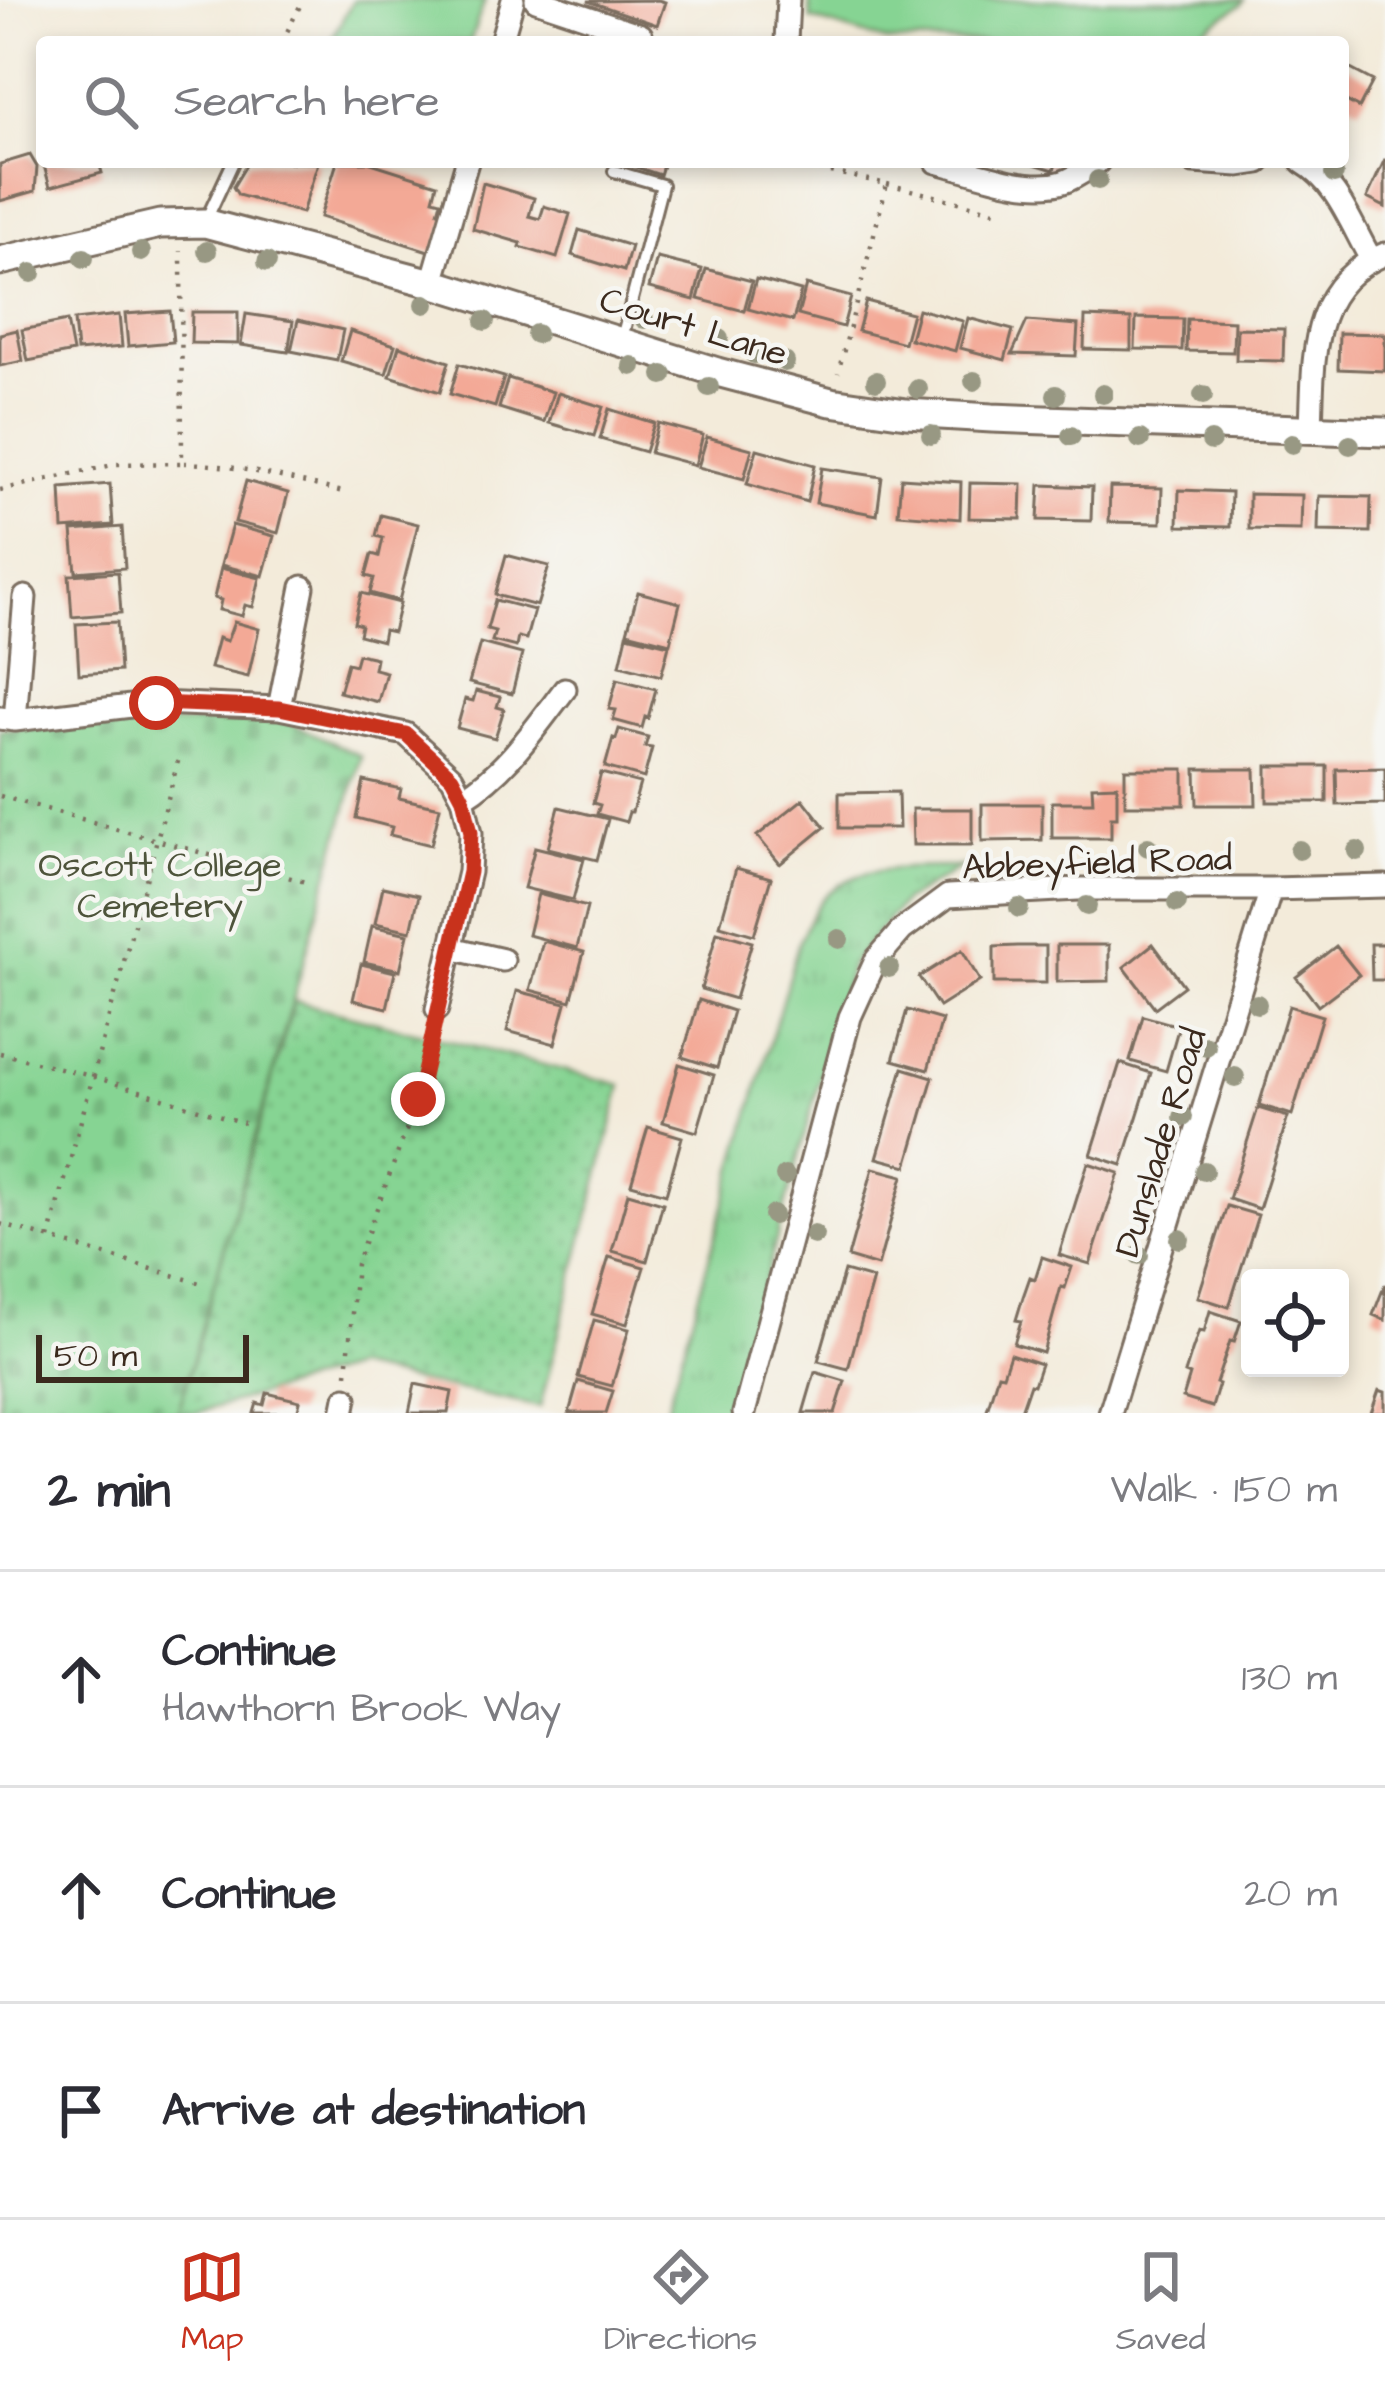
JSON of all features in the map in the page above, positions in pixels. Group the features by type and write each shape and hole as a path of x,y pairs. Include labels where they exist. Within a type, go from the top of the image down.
{"street":[{"path":"503,36 513,0"},
{"path":"536,0 640,34"},
{"path":"786,36 788,0"},
{"path":"432,283 464,168"},
{"path":"961,168 1045,185 1066,181 1087,168"},
{"path":"1311,168 1334,192 1378,256 1343,281 1326,305 1318,330 1311,428"},
{"name":"Court Lane","path":"0,262 112,233 193,222 432,283 717,372 831,402 992,418 1385,431"},
{"path":"279,708 303,587"},
{"path":"25,597 8,719 156,703 279,708 406,734 452,777 471,832 469,872 437,1009"},
{"path":"463,798 487,784 565,688"},
{"path":"529,737 549,753"},
{"name":"Abbeyfield Road","path":"745,1413 850,1017 876,960 902,930 948,896 1078,889 1385,886"},
{"name":"Dunslade Road","path":"1110,1413 1271,890"},
{"path":"452,948 503,960"}],"lane":[{"path":"193,222 229,168"},
{"path":"614,171 662,184 621,341"}],"path":[{"path":"285,36 303,0"},
{"path":"812,168 998,212"},
{"path":"831,402 887,184"},
{"path":"182,463 193,222"},
{"path":"0,490 117,464 182,463 263,471 343,492"},
{"path":"49,1239 180,754"},
{"path":"0,796 309,883"},
{"path":"345,1406 356,1264 418,1099 437,1009"},
{"path":"0,1053 244,1123"},
{"path":"0,1224 203,1284"}],"green space":[{"path":"353,0 485,0 472,36 333,36"},
{"path":"809,0 1244,0 1193,36 868,36 811,19"},
{"name":"Oscott College Cemetery","path":"284,720 361,756 178,1413 0,1413 0,729"},
{"path":"962,867 904,901 851,964 729,1413 665,1413 799,941 813,913 823,898 853,878 907,868"},
{"path":"294,1001 622,1085 540,1407 353,1368 195,1413 178,1413"}],"building":[{"path":"588,1 665,2 657,25"},
{"path":"1349,68 1373,81 1359,108 1349,102"},
{"path":"30,155 37,168 35,191 0,201 0,164"},
{"path":"1385,159 1385,207 1367,198"},
{"path":"45,168 101,168 102,173 50,187"},
{"path":"244,168 316,168 302,213 238,195 233,187"},
{"path":"335,168 387,168 437,184 433,199 441,201 438,212 447,215 435,253 320,217"},
{"path":"483,183 534,198 529,216 540,219 544,206 570,214 557,258 473,229"},
{"path":"579,230 631,246 624,271 572,255"},
{"path":"657,258 702,269 694,300 649,288"},
{"path":"706,269 752,281 744,311 698,299"},
{"path":"756,279 801,291 793,321 748,309"},
{"path":"806,285 851,297 843,327 798,315"},
{"path":"866,301 912,313 904,343 858,331"},
{"path":"918,309 963,321 955,351 910,339"},
{"path":"170,311 173,342 128,346 125,314"},
{"path":"192,312 238,312 238,344 191,343"},
{"path":"246,314 293,321 288,352 241,345"},
{"path":"119,315 122,347 77,351 74,320"},
{"path":"1085,317 1131,319 1131,350 1084,349"},
{"path":"968,318 1013,330 1005,360 960,348"},
{"path":"1136,318 1183,319 1182,350 1135,349"},
{"path":"1187,319 1234,321 1233,352 1186,351"},
{"path":"298,320 343,330 337,360 291,351"},
{"path":"67,321 73,352 28,361 22,330"},
{"path":"1027,321 1078,325 1076,356 1012,354"},
{"path":"1237,328 1284,329 1283,361 1236,360"},
{"path":"17,330 23,361 0,366 0,334"},
{"path":"350,331 395,345 386,374 341,361"},
{"path":"1339,333 1385,334 1385,371 1338,369"},
{"path":"399,346 449,362 440,392 390,376"},
{"path":"459,364 504,377 495,407 450,394"},
{"path":"508,378 553,392 544,422 499,408"},
{"path":"558,393 603,407 594,436 549,423"},
{"path":"609,409 654,423 645,452 600,439"},
{"path":"658,423 703,435 695,465 650,453"},
{"path":"707,437 752,449 744,479 698,467"},
{"path":"757,449 815,465 807,502 747,484"},
{"path":"822,468 882,477 877,515 816,503"},
{"path":"901,478 961,482 960,519 898,514"},
{"path":"246,481 288,493 278,533 235,522"},
{"path":"970,483 1022,484 1021,519 969,518"},
{"path":"110,484 113,525 63,529 61,488"},
{"path":"1040,485 1092,487 1091,521 1038,520"},
{"path":"1110,487 1162,488 1161,523 1109,522"},
{"path":"1179,490 1231,492 1230,527 1178,526"},
{"path":"1249,494 1302,495 1301,530 1249,529"},
{"path":"1319,496 1371,497 1370,532 1318,531"},
{"path":"381,515 418,524 399,601 370,593 374,578 366,576 372,554 379,556 383,538 376,536"},
{"path":"232,525 274,536 263,576 221,565"},
{"path":"122,527 125,568 76,572 72,531"},
{"path":"506,555 549,566 537,606 495,595"},
{"path":"221,568 260,578 253,607 245,605 242,616 219,610 221,600 214,598"},
{"path":"118,572 121,613 72,617 69,575"},
{"path":"638,592 680,603 670,643 627,632"},
{"path":"361,593 400,603 393,632 384,630 382,641 359,635 361,625 354,623"},
{"path":"495,600 534,610 526,639 518,637 516,647 492,641 495,631 487,629"},
{"path":"117,622 120,671 79,674 76,624"},
{"path":"234,622 259,629 248,677 210,668 218,638 227,641"},
{"path":"627,635 669,645 661,676 620,665"},
{"path":"480,643 522,654 512,694 469,683"},
{"path":"358,654 376,658 374,669 386,672 378,702 339,692 347,663 355,665"},
{"path":"617,679 656,689 642,728 613,720 616,710 609,709"},
{"path":"476,691 500,697 497,707 504,709 495,738 457,728 465,699 473,701"},
{"path":"619,729 648,737 645,747 652,748 644,778 605,767"},
{"path":"1267,766 1327,766 1327,802 1267,802"},
{"path":"1385,768 1385,804 1337,805 1336,769"},
{"path":"1125,769 1184,769 1184,805 1125,805"},
{"path":"1196,769 1255,769 1256,805 1197,805"},
{"path":"601,773 640,783 626,822 597,814 600,805 593,803"},
{"path":"364,781 401,789 399,798 440,807 431,845 390,835 392,827 356,818"},
{"path":"1117,785 1111,838 1052,838 1052,802 1093,802 1092,786"},
{"path":"898,792 899,828 839,828 839,793"},
{"path":"803,799 825,827 780,864 757,836"},
{"path":"982,804 1042,804 1042,840 982,841"},
{"path":"559,807 608,819 597,860 548,848"},
{"path":"912,809 972,809 972,845 913,845"},
{"path":"535,847 584,859 573,900 524,888"},
{"path":"736,868 771,878 754,935 720,925"},
{"path":"383,887 419,895 411,931 375,923"},
{"path":"538,894 587,907 577,948 528,935"},
{"path":"372,926 408,934 400,970 364,962"},
{"path":"717,932 752,942 735,999 701,989"},
{"path":"543,941 584,952 571,1001 530,990"},
{"path":"1153,944 1184,986 1155,1008 1124,967"},
{"path":"1371,944 1385,944 1385,980 1372,980"},
{"path":"1057,945 1109,945 1109,981 1057,982"},
{"path":"1046,946 1046,983 994,983 994,947"},
{"path":"1336,946 1359,975 1318,1006 1296,977"},
{"path":"962,950 980,981 939,1007 919,977"},
{"path":"361,964 395,972 387,1008 353,1000"},
{"path":"517,991 566,1003 555,1044 507,1031"},
{"path":"699,1000 733,1011 717,1068 682,1057"},
{"path":"1289,1006 1322,1016 1292,1115 1259,1105"},
{"path":"907,1010 942,1020 928,1070 893,1060"},
{"path":"1143,1016 1179,1026 1166,1071 1130,1061"},
{"path":"1120,1063 1151,1073 1122,1165 1091,1155"},
{"path":"679,1064 714,1075 697,1132 663,1122"},
{"path":"903,1068 933,1077 907,1166 877,1158"},
{"path":"1258,1108 1288,1117 1259,1209 1229,1199"},
{"path":"648,1127 682,1137 666,1194 631,1184"},
{"path":"1088,1163 1119,1173 1090,1264 1059,1255"},
{"path":"873,1168 903,1176 878,1266 848,1257"},
{"path":"628,1193 663,1203 647,1261 612,1251"},
{"path":"1227,1206 1258,1215 1229,1307 1198,1297"},
{"path":"609,1257 644,1267 627,1324 592,1314"},
{"path":"1042,1257 1072,1267 1065,1288 1061,1287 1043,1353 1014,1344 1023,1297"},
{"path":"844,1271 873,1279 848,1369 818,1361"},
{"path":"1385,1284 1385,1320 1373,1315"},
{"path":"1210,1311 1241,1321 1234,1342 1230,1341 1212,1407 1183,1398 1190,1375 1185,1373 1199,1331 1204,1332"},
{"path":"594,1320 629,1329 612,1386 578,1377"},
{"path":"1010,1354 1041,1364 1034,1385 1030,1384 1020,1413 986,1413 998,1374 1003,1375"},
{"path":"815,1372 845,1381 835,1413 803,1413"},
{"path":"578,1381 613,1391 606,1413 569,1413"},
{"path":"415,1384 452,1392 448,1413 409,1413"},
{"path":"1379,1390 1385,1392 1385,1413 1371,1413"},
{"path":"267,1393 300,1401 297,1413 254,1413 257,1403 264,1405"}],"route":[{"path":"156,703 279,708 406,734 452,777 471,832 469,872 418,1099"}]}
